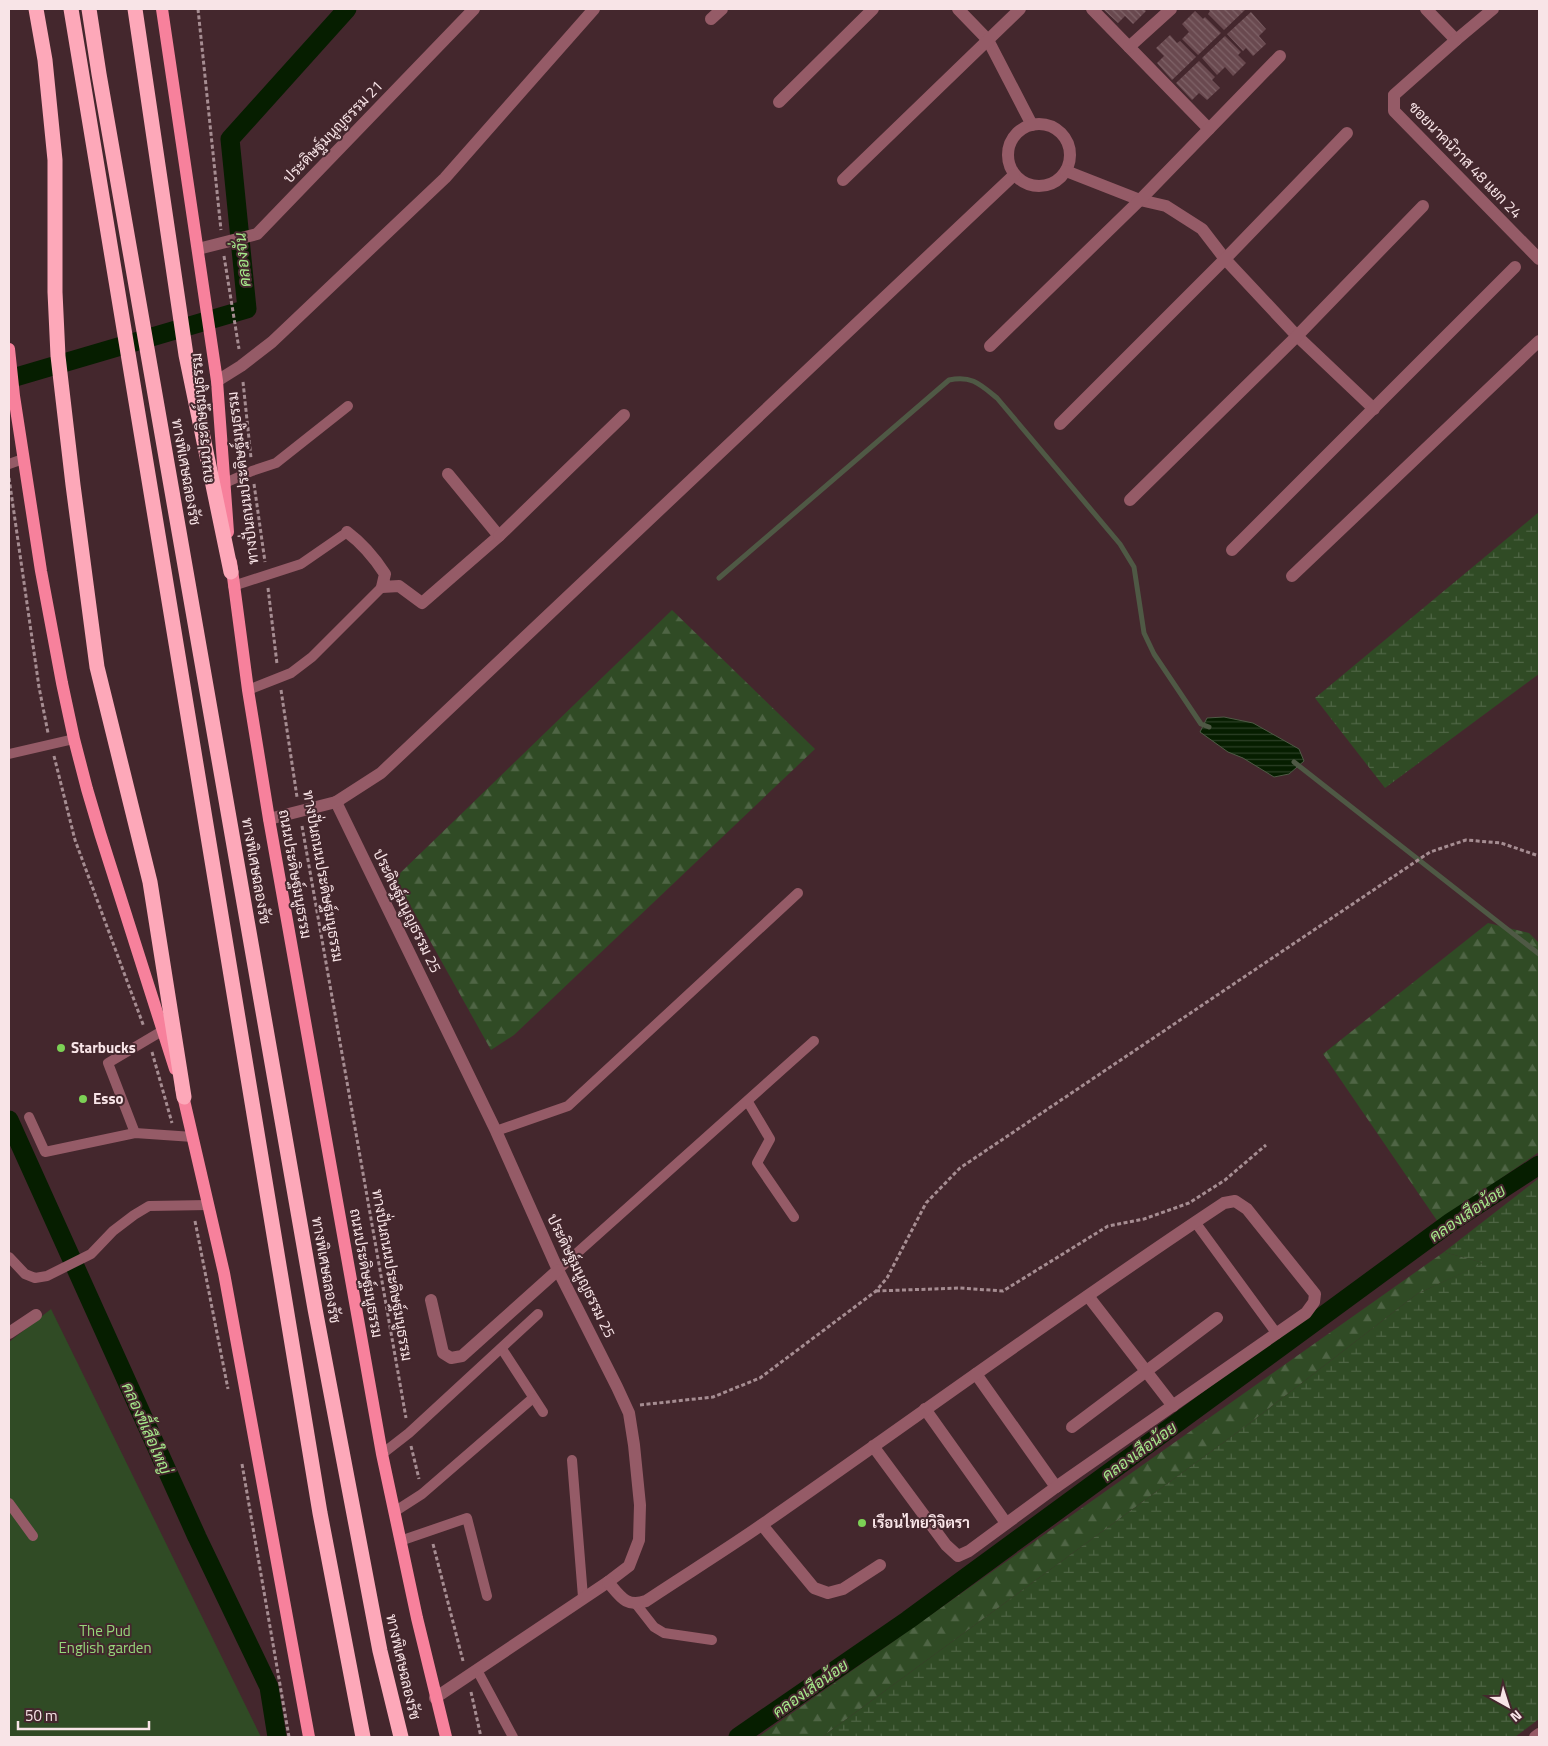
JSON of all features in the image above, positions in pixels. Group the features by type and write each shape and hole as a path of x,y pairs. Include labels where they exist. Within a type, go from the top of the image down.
{"highway":[{"path":"36,9 45,60 55,160 55,292 58,356 73,485 98,667 150,882 184,1097"},
{"path":"71,9 320,1514 363,1737"},
{"name":"ทางพิเศษฉลองรัช","path":"90,9 101,84 315,1309 380,1651 401,1737"},
{"path":"136,9 186,355 232,579"}],"main road":[{"name":"ถนนประดิษฐ์มนูธรรม","path":"162,9 217,381 232,579 269,819 382,1454 435,1698 446,1737"},
{"path":"9,349 23,459 41,571 74,739 87,789 184,1097 226,1282 310,1737"}],"street":[{"name":"ประดิษฐ์มนูญธรรม 21","path":"198,249 258,234 474,9"},
{"path":"217,381 242,366 272,342 445,178 594,9"},
{"path":"711,19 722,9"},
{"path":"779,102 873,9"},
{"path":"958,9 988,40 1032,124"},
{"path":"843,180 1020,9"},
{"path":"1092,9 1209,129"},
{"path":"1129,47 1171,9"},
{"path":"1426,9 1456,40"},
{"name":"ซอยนาคนิวาส 48 แยก 24","path":"1493,9 1394,95 1394,111 1539,259"},
{"path":"990,346 1140,200 1280,56"},
{"path":"1032,124 1052,126 1061,132 1067,141 1070,161 1060,179 1051,185 1041,187 1030,186 1021,182 1009,165 1007,155 1009,145 1014,136 1022,128 1032,124"},
{"path":"1060,424 1225,259 1347,133"},
{"path":"1066,171 1140,200 1166,206 1202,229 1225,259 1297,336 1374,409"},
{"path":"269,819 336,802 380,773 1014,174"},
{"path":"1130,500 1297,336 1423,206"},
{"path":"1232,550 1515,267"},
{"path":"1292,576 1539,341"},
{"path":"345,534 368,549 376,559 384,574 382,587 400,586 422,603 499,536 624,415"},
{"path":"448,474 499,536"},
{"name":"ประดิษฐ์มนูญธรรม 25","path":"336,802 496,1132 558,1270 626,1406 635,1453 640,1505 639,1540 629,1566 435,1698"},
{"path":"608,1582 624,1600 636,1604 646,1601 762,1525 873,1446 925,1409 1224,1203 1235,1201 1247,1209 1314,1294 1314,1302 1306,1313 1056,1487 969,1551 958,1556 946,1545 873,1446"},
{"path":"431,1300 443,1353 451,1358 462,1356 558,1270"},
{"path":"1088,1296 1173,1406"},
{"path":"9,1333 36,1315"},
{"path":"1072,1427 1217,1318"},
{"path":"976,1374 1056,1487"},
{"path":"925,1409 1006,1523"},
{"path":"762,1525 814,1588 828,1593 843,1589 880,1565"},
{"path":"1535,1737 1539,1734"}],"lane":[{"path":"225,483 276,463 348,406"},
{"path":"9,464 23,459"},
{"path":"232,579 267,575 301,564 345,534"},
{"path":"248,690 292,673 312,658 382,587"},
{"path":"9,754 74,739"},
{"path":"496,1132 568,1106 798,893"},
{"path":"135,1133 108,1063 162,1031"},
{"path":"558,1270 814,1042"},
{"path":"748,1102 770,1139 757,1163 794,1217"},
{"path":"29,1117 45,1152 135,1133 193,1137"},
{"path":"9,1257 25,1274 35,1278 47,1276 91,1254 113,1231 149,1206 208,1206"},
{"path":"1195,1222 1277,1334"},
{"path":"382,1454 502,1349 538,1314"},
{"path":"502,1349 543,1412"},
{"path":"394,1512 422,1494 533,1398"},
{"path":"572,1460 583,1597"},
{"path":"9,1503 33,1536"},
{"path":"400,1541 467,1518 487,1596"},
{"path":"636,1604 654,1627 664,1633 712,1640"},
{"path":"472,1673 513,1737"}],"path":[{"name":"ทางปั่นถนนประดิษฐ์มนูธรรม","path":"198,9 226,242 227,275 242,366 252,471 279,678 300,811 408,1433 422,1494"},
{"path":"9,478 39,687 51,745 75,840 148,1039 176,1136"},
{"path":"626,1406 713,1397 760,1378 876,1291 888,1278 926,1204 960,1168 1430,852 1466,840 1500,843 1539,856"},
{"path":"876,1291 960,1288 1003,1291 1108,1226 1144,1219 1189,1203 1224,1180 1266,1145"},
{"path":"192,1205 228,1390"},
{"path":"241,1458 289,1737"},
{"path":"429,1530 472,1673 481,1737"}],"green space":[{"path":"1539,512 1539,674 1385,788 1315,698"},
{"path":"672,610 815,749 514,1035 491,1050 395,878"},
{"path":"1488,923 1529,933 1539,943 1539,1152 1438,1222 1323,1054"},
{"path":"1539,1178 1539,1719 1515,1737 822,1737 1246,1426 1417,1294 1483,1263 1444,1252"},
{"path":"1444,1252 1484,1263 1417,1294 1246,1426 822,1737 758,1737"},
{"name":"The Pud English garden","path":"51,1309 261,1737 9,1737 9,1342"}],"shaded area":[{"path":"1224,717 1253,723 1299,749 1304,761 1289,774 1274,777 1243,758 1228,752 1200,732 1207,718"}],"building":[{"path":"1103,9 1144,9 1146,11 1133,24 1125,16 1118,23"},
{"path":"1208,9 1246,9 1224,30 1208,14 1210,11"},
{"path":"1195,11 1203,19 1205,17 1221,33 1198,55 1182,39 1189,32 1182,24"},
{"path":"1251,12 1266,29 1259,36 1266,44 1253,56 1246,48 1243,51 1227,34"},
{"path":"1170,35 1177,43 1180,41 1196,57 1172,80 1157,63 1164,56 1156,48"},
{"path":"1225,36 1241,52 1238,55 1246,63 1233,76 1225,67 1217,75 1202,58"},
{"path":"1199,61 1215,77 1212,80 1220,88 1207,100 1199,93 1192,100 1176,83"}],"waterway":[{"name":"คลองจั่น","path":"9,379 247,309 230,139 347,9"},
{"path":"719,578 949,380 969,380 980,385 997,398 1120,544 1134,567 1144,633 1154,654 1201,724 1209,727"},
{"path":"1294,762 1539,954"},
{"name":"คลองขี้เสือใหญ่","path":"9,1120 197,1537 269,1687 277,1737"},
{"name":"คลองเสือน้อย","path":"738,1737 908,1620 1451,1222 1539,1165"}],"place":[{"name":"Starbucks","path":"61,1048"},
{"name":"Esso","path":"83,1099"},
{"name":"เรือนไทยวิจิตรา","path":"862,1523"}]}
